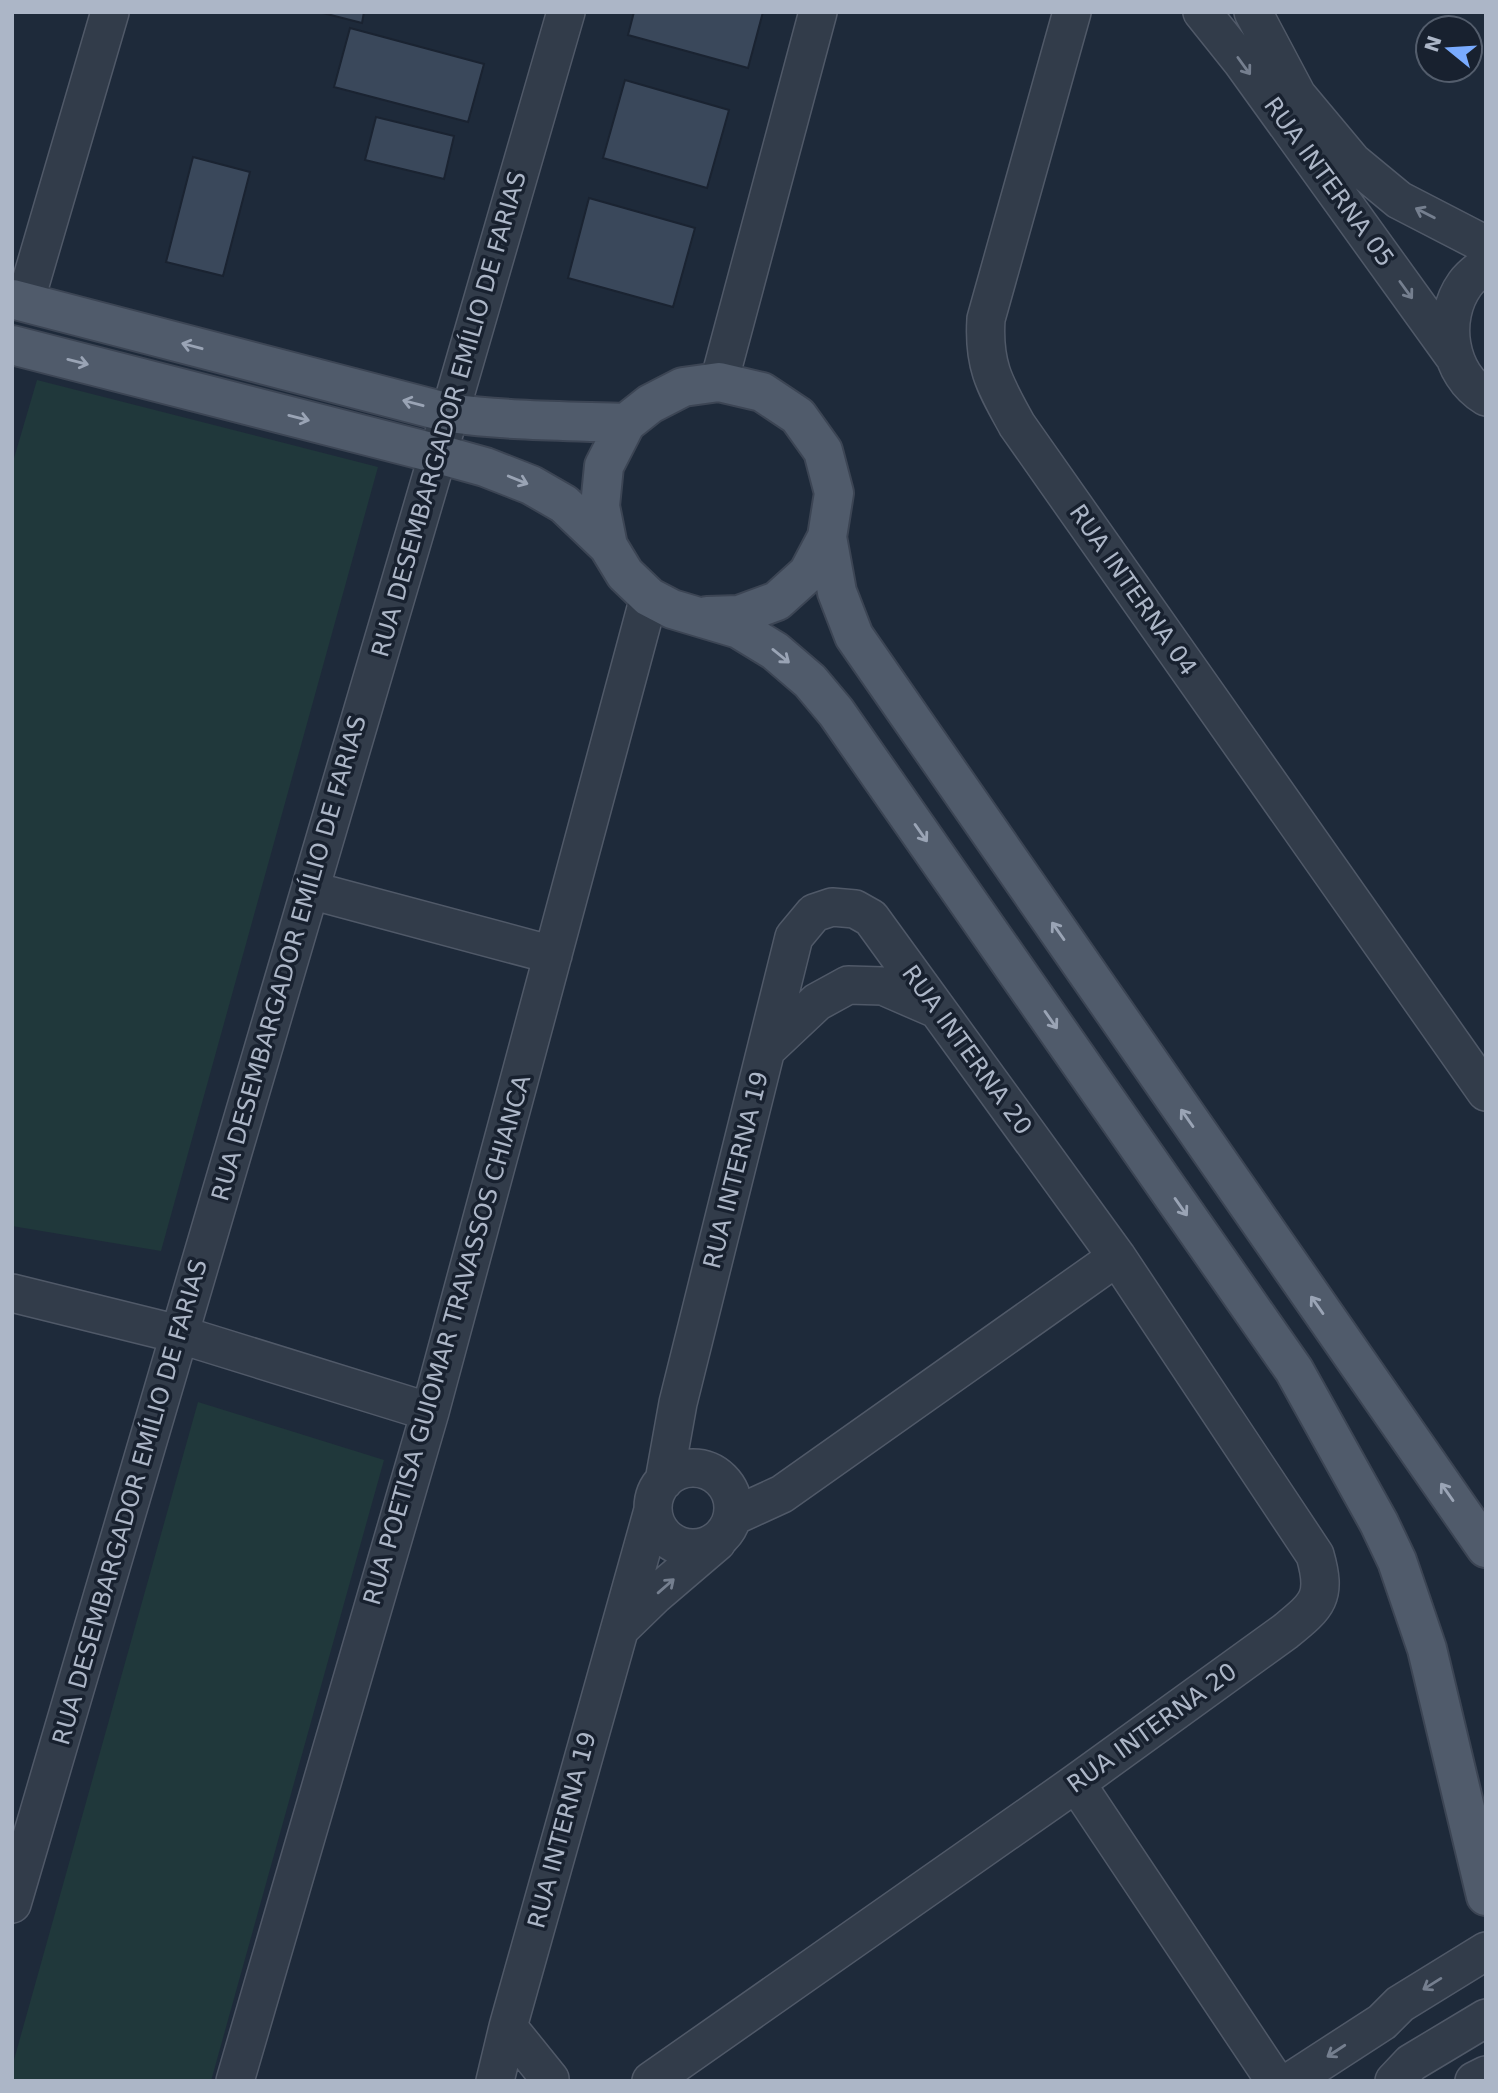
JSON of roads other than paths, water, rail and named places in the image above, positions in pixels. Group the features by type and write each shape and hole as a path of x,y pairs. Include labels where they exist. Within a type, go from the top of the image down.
{"main road":[{"path":"19,301 449,413 537,421 626,423"},
{"path":"12,345 438,454 485,467 531,485 564,504 608,546 625,574 649,597 672,609 739,629 775,650 810,681 836,712 1294,1370 1379,1523 1397,1561 1427,1649 1486,1896"},
{"path":"608,546 600,506 604,466 626,423 650,404 682,387 719,382 762,391 798,415 823,451 834,494 827,537 808,573 777,601 738,615 698,617"},
{"path":"827,537 837,592 854,636 1486,1548"},
{"path":"1468,1823 1486,1790"}],"street":[{"path":"19,301 110,12"},
{"name":"RUA DESEMBARGADOR EMÍLIO DE FARIAS","path":"12,1904 566,12"},
{"path":"719,382 818,12"},
{"name":"RUA INTERNA 04","path":"1098,12 1069,22 986,319 984,344 994,384 1017,425 1486,1092"},
{"name":"RUA INTERNA 05","path":"1202,12 1242,62 1453,355 1464,377 1485,397"},
{"name":"RUA INTERNA 05","path":"1253,12 1297,95 1353,162 1399,200 1486,245"},
{"path":"1453,355 1450,330 1454,305 1466,283 1486,265"},
{"name":"RUA POETISA GUIOMAR TRAVASSOS CHIANCA","path":"234,2081 430,1412 649,597"},
{"path":"310,890 553,955"},
{"name":"RUA INTERNA 20","path":"651,2081 1286,1632 1311,1611 1319,1595 1321,1576 1315,1555 1117,1257 871,918 855,909 832,906 814,914 794,937"},
{"name":"RUA INTERNA 19","path":"495,2081 617,1632 658,1495 678,1403 794,937"},
{"path":"766,1050 817,1002 848,985 883,986 937,1009"},
{"path":"721,1503 782,1494 1117,1257"},
{"path":"12,1293 178,1334 430,1412"},
{"path":"678,1403 689,1436 721,1503 704,1548 689,1549 675,1545 663,1536 656,1524 658,1495 681,1470 694,1467 721,1503"},
{"name":"RUA INTERNA 19","path":"617,1632 654,1595 721,1503"},
{"path":"1076,1783 1275,2081"},
{"path":"1291,2081 1382,2022 1400,2004 1486,1951"},
{"path":"1402,2072 1486,2018"},
{"path":"508,2027 551,2080"},
{"path":"509,2081 529,2075 551,2080"},
{"path":"1474,2081 1486,2075"}]}
